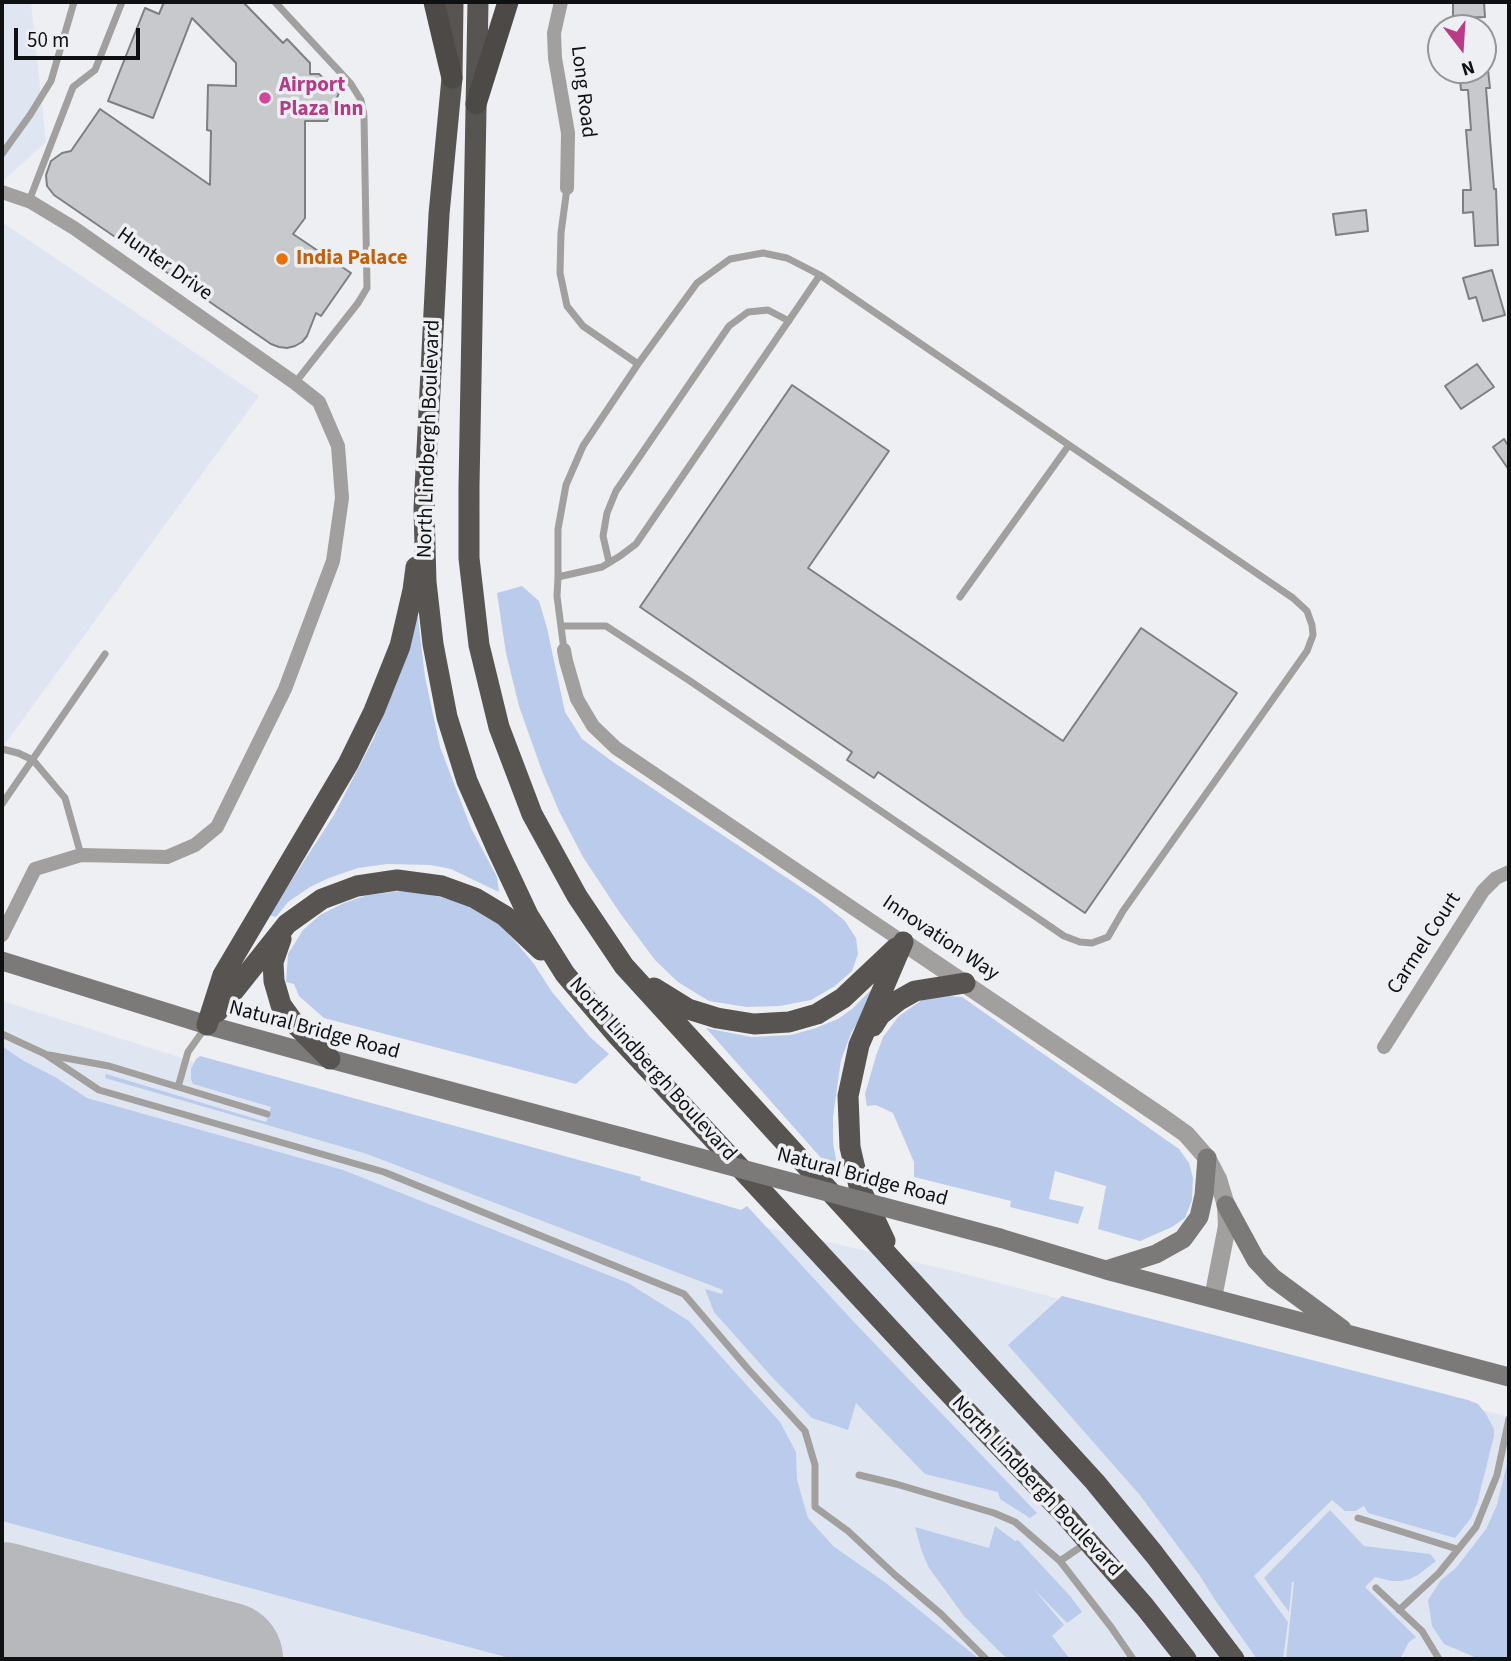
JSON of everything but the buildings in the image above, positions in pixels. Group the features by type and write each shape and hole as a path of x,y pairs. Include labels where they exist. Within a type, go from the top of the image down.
{"highway":[{"path":"434,2 452,79"},
{"name":"North Lindbergh Boulevard","path":"453,2 452,79 439,214 424,509 426,582 433,644 447,717 467,781 497,849 528,915 565,974 615,1033 951,1396 1066,1516 1186,1659"},
{"name":"North Lindbergh Boulevard","path":"478,2 469,558 480,645 499,727 532,814 577,896 624,966 1095,1482 1234,1659"},
{"path":"476,104 508,2"},
{"path":"207,1025 223,975 348,764 374,711 400,646 413,590 424,509"},
{"path":"207,1025 287,924 322,900 357,886 397,880 442,886 475,898 505,916 565,974"},
{"path":"287,924 273,962 274,981 281,1005 294,1023 330,1059"},
{"path":"624,966 663,995 688,1009 717,1018 754,1024 789,1022 817,1014 843,998 903,942"},
{"path":"899,1267 859,1186 850,1147 848,1096 859,1045 903,942"},
{"path":"859,1045 880,1015 898,1000 915,991 965,983"}],"main road":[{"name":"Natural Bridge Road","path":"2,961 207,1025 330,1059 1509,1377"},
{"path":"1106,1270 1156,1254 1183,1239 1199,1217 1207,1157"},
{"path":"1226,1205 1256,1260 1273,1278 1348,1334"}],"street":[{"name":"Long Road","path":"561,2 554,33 555,58 568,133 567,188"},
{"name":"Hunter Drive","path":"2,192 29,202 75,228 319,402 338,446 342,498 333,561 285,689 217,827 195,845 167,857 81,855 35,869 2,935"},
{"name":"Innovation Way","path":"564,650 577,699 593,726 616,748 1186,1134 1207,1157 1218,1179 1226,1205 1227,1226 1213,1298"},
{"name":"Carmel Court","path":"1384,1047 1483,891 1496,878 1509,872"}],"lane":[{"path":"2,154 51,81 74,2"},
{"path":"29,202 73,88 95,70 122,2"},
{"path":"275,2 351,84 361,100 364,116 367,288 295,383"},
{"path":"567,188 561,233 560,274 567,306 583,326 638,364"},
{"path":"561,626 606,626 1064,936 1093,943 1108,937 1123,911 1307,651 1313,635 1307,611 1293,598 820,275 787,258 764,253 730,259 697,283 583,446 566,485 558,529 557,596 564,650"},
{"path":"558,577 602,567 636,544 820,275"},
{"path":"609,562 603,536 607,513 616,491 729,326 748,312 768,310 789,321"},
{"path":"960,597 1069,446"},
{"path":"2,804 105,654"},
{"path":"2,749 33,760 65,798 81,855"},
{"path":"177,1087 188,1052 207,1025"},
{"path":"2,1034 45,1054 99,1090 384,1172 684,1294 805,1431 814,1465 815,1507 848,1531 941,1614 986,1659"},
{"path":"45,1054 109,1066 267,1114"},
{"path":"1399,1610 1439,1573 1476,1527 1497,1475 1509,1419"},
{"path":"859,1475 908,1487 1015,1522 1060,1561 1133,1659"},
{"path":"1358,1518 1457,1549"},
{"path":"1060,1561 1089,1542"},
{"path":"1376,1588 1422,1631 1439,1659"}],"shaded area":[{"path":"2,2 31,2 46,142 2,182"},
{"path":"2,222 259,396 2,748"},
{"path":"522,586 539,601 565,712 582,739 817,898 845,921 856,938 858,954 852,971 835,986 811,1000 779,1006 747,1007 709,1001 678,982 655,960 583,857 542,771 519,706 506,653 497,593"},
{"path":"418,618 425,677 440,747 471,828 497,877 499,892 451,869 430,865 387,864 358,868 329,878 288,902 276,917 269,915 334,815 374,738 391,695 413,619"},
{"path":"401,891 452,900 494,919 534,964 552,992 590,1037 609,1054 576,1084 324,1018 299,996 294,984 286,982 288,954 303,930 320,915 368,895"},
{"path":"872,989 870,1005 852,1031 841,1060 833,1117 833,1143 837,1165 821,1158 706,1028 751,1037 791,1035 838,1019"},
{"path":"962,997 1179,1149 1189,1163 1193,1178 1192,1200 1185,1218 1140,1241 1098,1229 1106,1186 1055,1171 1049,1199 1084,1207 1078,1224 1010,1207 1011,1201 914,1177 914,1162 893,1113 876,1105 867,1106 865,1094 883,1037 899,1016 922,1000"},
{"path":"2,1001 236,1075 743,1222 961,1273 1509,1417 1509,1659 2,1659"},
{"path":"2,1046 87,1098 343,1170 628,1283 689,1321 780,1422 796,1452 797,1480 808,1518 833,1546 886,1583 979,1659 513,1659 2,1521"},
{"path":"200,1056 641,1177 640,1180 741,1210 747,1206 1037,1513 1030,1518 1000,1499 998,1492 925,1474 856,1403 848,1430 812,1418 714,1312 705,1289 722,1294 723,1290 367,1154 105,1078 106,1074 266,1122 271,1107 193,1084 191,1069"},
{"path":"1062,1296 1478,1404 1494,1429 1494,1436 1471,1518 1455,1538 1368,1513 1364,1506 1355,1511 1345,1511 1332,1500 1254,1576 1288,1622 1283,1659 1257,1659 1139,1494 1008,1345"},
{"path":"1509,1456 1509,1659 1479,1659 1444,1644 1432,1626 1428,1600 1441,1580 1456,1568 1486,1529 1497,1505"},
{"path":"1330,1510 1364,1546 1430,1554 1436,1561 1410,1579 1391,1581 1375,1577 1365,1587 1416,1637 1409,1642 1400,1659 1286,1659 1294,1582 1289,1612 1264,1578"},
{"path":"995,1526 1015,1541 1018,1540 1082,1612 1067,1623 1033,1588 1064,1625 1052,1636 1070,1659 1010,1659 1004,1656 964,1616 929,1568 915,1527 989,1548"}],"runway":[{"path":"2,1599 226,1659"}],"place":[{"name":"Airport Plaza Inn","path":"265,98"},
{"name":"India Palace","path":"282,259"}]}
